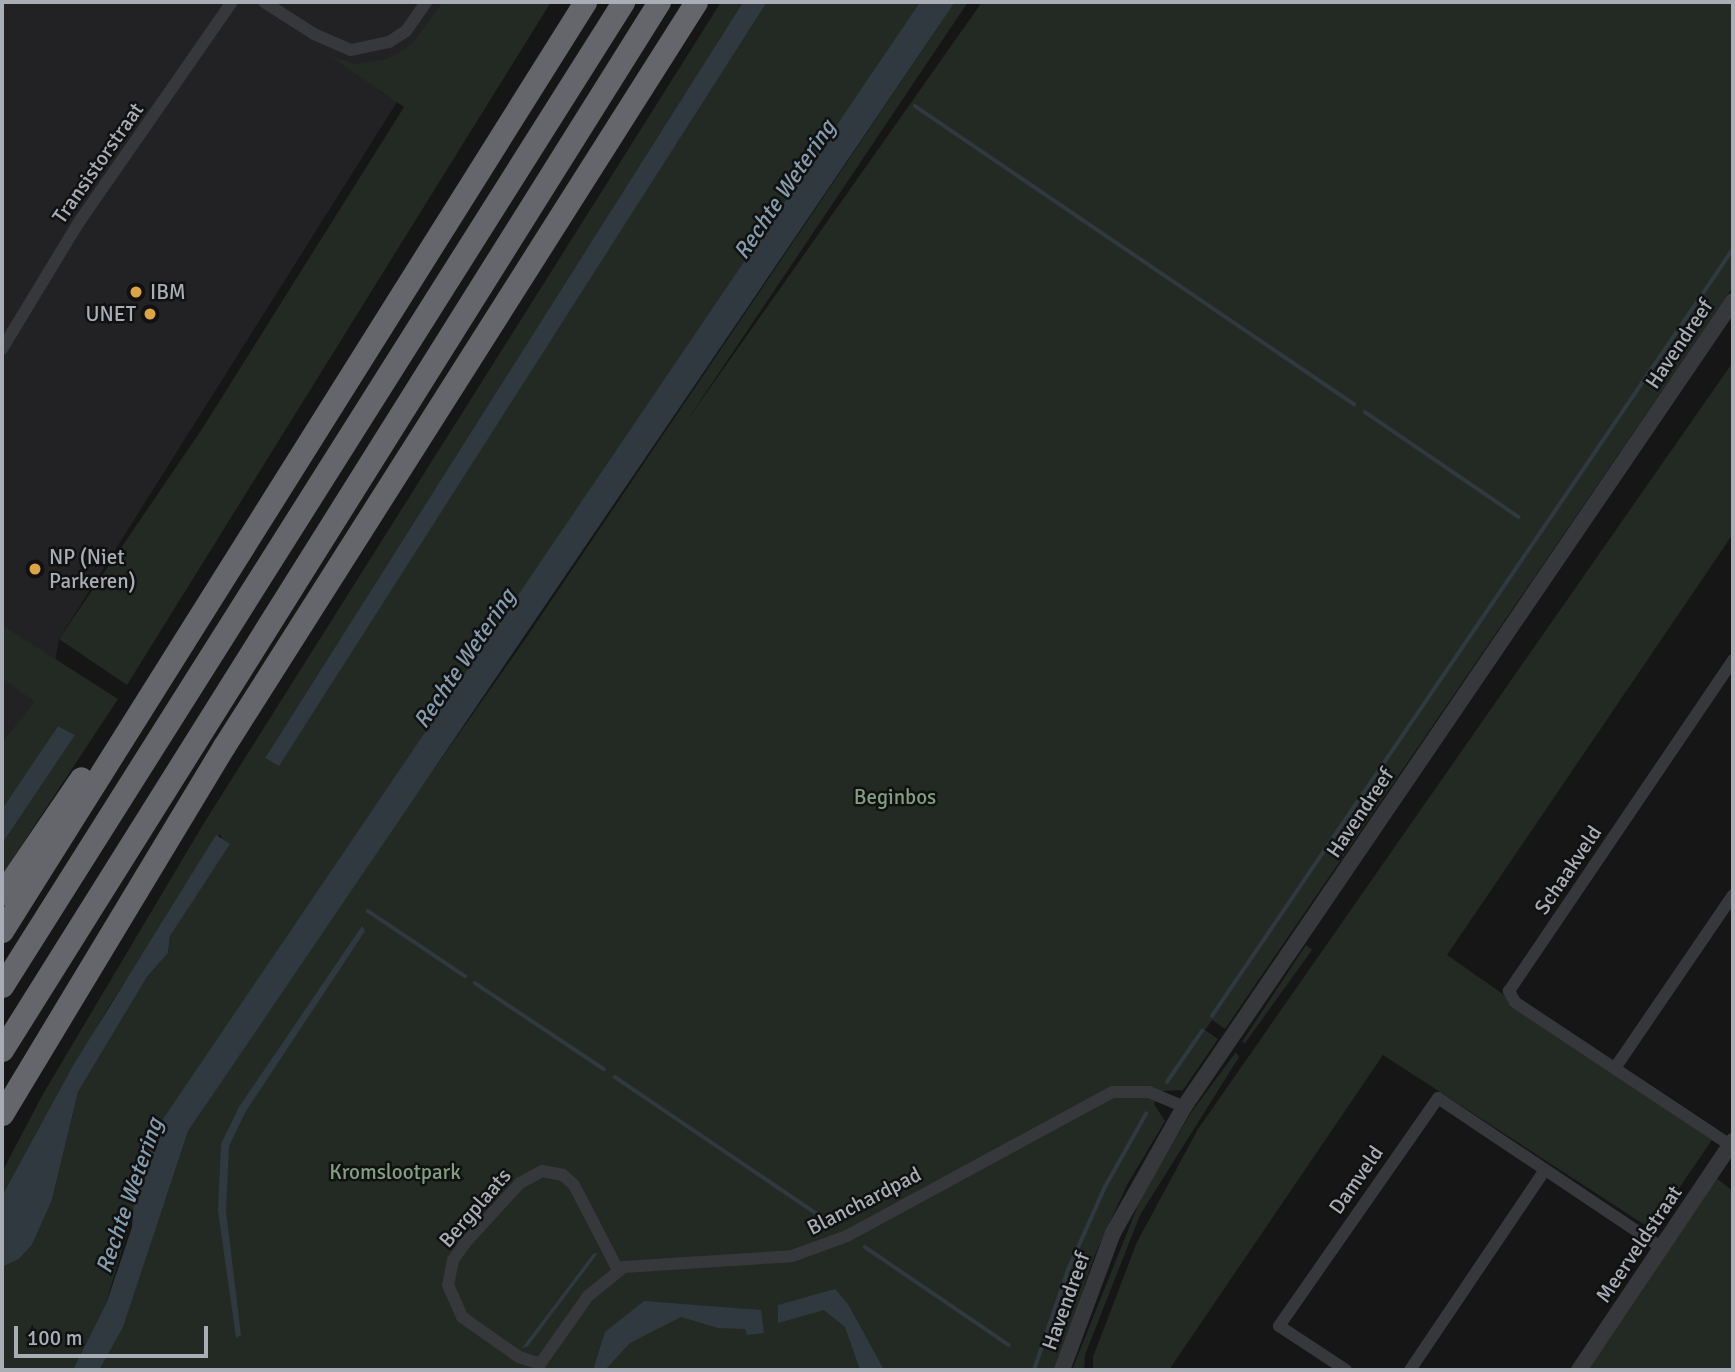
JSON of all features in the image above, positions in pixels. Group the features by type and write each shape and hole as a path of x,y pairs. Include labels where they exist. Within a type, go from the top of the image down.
{"highway":[{"path":"2,894 187,638 585,2"},
{"path":"2,986 623,2"},
{"path":"2,1050 193,738 659,2"},
{"path":"2,1113 219,755 696,2"},
{"path":"2,931 141,701"}],"street":[{"name":"Transistorstraat","path":"2,349 79,222 232,2"},
{"path":"264,2 314,34 351,50 370,49 406,31 426,2"},
{"name":"Havendreef","path":"1062,1370 1113,1233 1184,1107 1733,301"},
{"name":"Schaakveld","path":"1732,1143 1515,1002 1509,991 1733,660"},
{"path":"1615,1068 1733,895"},
{"name":"Blanchardpad","path":"618,1270 646,1264 765,1260 819,1248 1112,1091 1149,1092 1184,1107"},
{"name":"Damveld","path":"1346,1370 1279,1326 1435,1100 1443,1100 1662,1248"},
{"name":"Meerveldstraat","path":"1579,1370 1732,1143"},
{"path":"1410,1370 1545,1170"},
{"name":"Bergplaats","path":"549,1171 574,1185 618,1270 588,1296 540,1364 519,1357 456,1310 448,1276 466,1242 525,1178 549,1171"}],"shaded area":[{"path":"2,2 460,2 59,639 47,710 2,752"},
{"path":"743,2 767,2 279,766 265,758"},
{"path":"920,2 955,2 188,1131 123,1327 99,1370 73,1370 107,1302 132,1227 135,1185 159,1125"},
{"path":"58,726 75,735 2,844 2,809"},
{"path":"216,835 230,844 170,936 168,953 147,977 78,1092 52,1200 32,1245 19,1259 2,1267 2,1196 74,1064"},
{"path":"362,926 365,931 246,1111 229,1146 226,1211 241,1335 236,1338 218,1211 221,1144 239,1107"},
{"path":"598,1253 528,1346 522,1348 593,1254"},
{"path":"835,1289 848,1304 884,1370 860,1370 845,1327 824,1310 778,1323 778,1305"},
{"path":"644,1301 761,1310 764,1333 747,1335 745,1329 718,1328 681,1317 630,1343 605,1370 593,1370 605,1332"}],"green space":[{"path":"443,2 551,2 127,685 59,639 202,429 404,107 330,56 356,64 387,59 411,45"},
{"name":"Beginbos","path":"721,2 743,2 265,758 279,765 767,2 920,2 160,1125 136,1185 136,1204 105,1306 152,1171 524,641 955,2 968,2 686,422 982,2 1733,2 1733,287 1225,1029 1212,1020 1205,1030 1218,1039 1183,1090 1163,1091 1154,1104 1165,1121 1127,1185 1094,1257 1056,1370 2,1370 2,1267 19,1259 32,1245 52,1200 78,1092 147,977 168,953 170,936 225,848 220,834 106,1011 2,1196 2,1172 43,1094 204,823"},
{"path":"1733,362 1733,534 1447,955 1712,1140 1651,1229 1383,1055 1169,1370 1093,1370 1093,1357 1137,1242 1198,1129"},
{"path":"2,625 118,699 2,875 2,844 75,735 58,726 2,809 2,742 35,702 2,678"},
{"path":"1306,945 1312,950 1245,1043 1242,1042"},
{"path":"1236,1052 1239,1057 1140,1215 1085,1355 1084,1370 1072,1370 1141,1198 1190,1114"},
{"path":"1715,1177 1733,1191 1733,1370 1585,1370"}],"waterway":[{"path":"915,106 1354,404"},
{"path":"1212,1016 1733,249"},
{"path":"1365,412 1519,517"},
{"path":"368,911 465,976"},
{"path":"475,983 604,1069"},
{"path":"1167,1082 1202,1031"},
{"path":"615,1077 832,1224"},
{"path":"1034,1370 1068,1270 1105,1187 1146,1114"},
{"path":"865,1247 1009,1345"}],"place":[{"name":"IBM","path":"136,292"},
{"name":"UNET","path":"150,314"},
{"name":"NP (Niet Parkeren)","path":"35,569"}],"water label":[{"name":"Rechte Wetering","path":"785,190"},
{"name":"Rechte Wetering","path":"465,659"},
{"name":"Rechte Wetering","path":"130,1196"}],"park label":[{"name":"Kromslootpark","path":"395,1172"}]}
